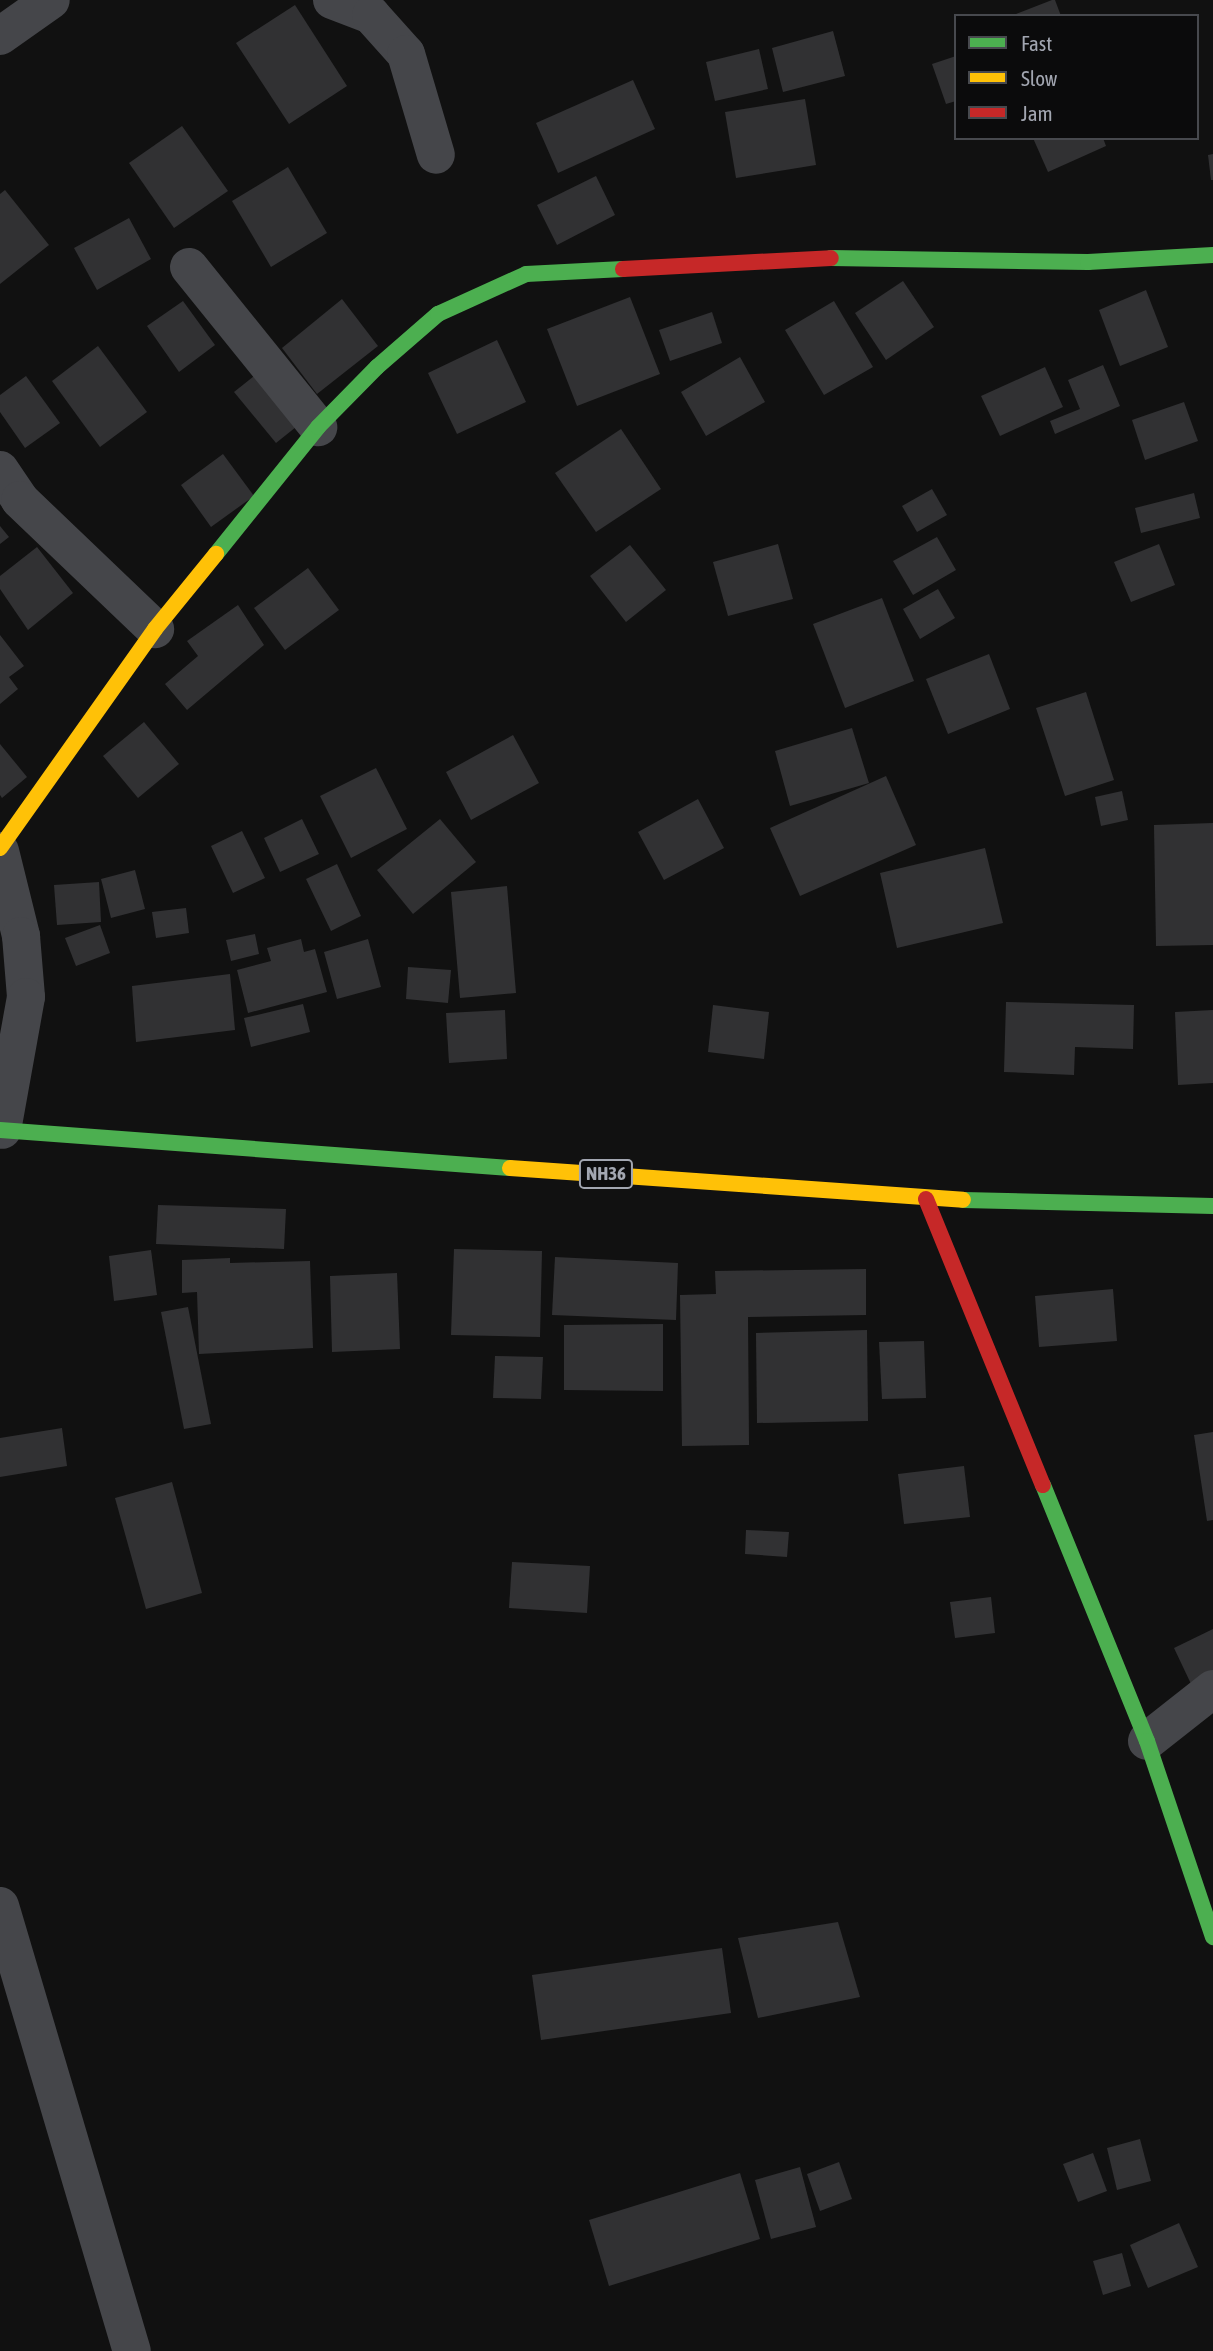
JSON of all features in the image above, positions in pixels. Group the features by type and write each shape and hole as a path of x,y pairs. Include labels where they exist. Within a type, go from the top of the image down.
{"main road":[{"path":"0,850 155,629 318,427 377,367 438,314 526,274 866,257 1088,262 1213,255"},
{"name":"NH36","path":"1,1130 926,1199 1213,1206"},
{"path":"926,1199 1147,1741 1213,1937"}],"street":[{"path":"0,36 51,0"},
{"path":"332,0 371,15 406,54 436,155"},
{"path":"189,267 318,427"},
{"path":"0,470 20,500 155,629"},
{"path":"0,850 21,936 26,997 1,1130"},
{"path":"1147,1741 1213,1689"},
{"path":"0,1906 132,2351"}],"building":[{"path":"1055,0 1060,14 1016,14"},
{"path":"295,5 347,86 289,124 236,43"},
{"path":"833,31 845,76 783,92 772,48"},
{"path":"759,49 768,89 715,101 706,62"},
{"path":"954,57 954,102 946,104 932,64"},
{"path":"633,80 655,129 558,173 536,123"},
{"path":"805,99 816,165 736,178 725,112"},
{"path":"182,126 228,191 174,228 129,163"},
{"path":"1034,140 1104,140 1106,146 1048,172"},
{"path":"1213,154 1213,180 1211,180 1208,155"},
{"path":"288,167 327,233 271,267 232,201"},
{"path":"596,176 615,215 557,245 537,205"},
{"path":"5,190 49,245 0,284 0,194"},
{"path":"129,218 151,259 97,290 74,248"},
{"path":"903,281 934,327 886,360 855,313"},
{"path":"1146,290 1168,347 1120,366 1099,310"},
{"path":"630,297 660,374 577,406 547,329"},
{"path":"342,299 378,346 317,394 282,348"},
{"path":"183,301 215,345 179,372 147,326"},
{"path":"834,301 873,367 824,395 785,330"},
{"path":"712,312 722,343 670,361 659,330"},
{"path":"497,340 526,402 457,434 428,373"},
{"path":"98,346 147,412 100,447 52,381"},
{"path":"740,357 765,402 706,436 681,392"},
{"path":"1103,365 1120,406 1055,434 1050,421 1080,409 1068,380"},
{"path":"1045,367 1063,407 1000,436 981,396"},
{"path":"264,368 306,419 276,443 234,392"},
{"path":"26,376 60,423 25,448 0,412 0,395"},
{"path":"1184,402 1198,441 1145,460 1132,420"},
{"path":"621,429 661,489 596,532 555,473"},
{"path":"223,454 254,496 211,527 181,485"},
{"path":"932,489 947,515 917,532 902,506"},
{"path":"1194,493 1200,518 1141,533 1135,508"},
{"path":"0,526 9,537 0,544"},
{"path":"937,537 956,570 913,595 893,561"},
{"path":"778,544 793,599 728,616 713,562"},
{"path":"1159,544 1175,585 1131,602 1114,562"},
{"path":"630,545 666,590 626,622 590,576"},
{"path":"37,547 73,593 28,630 0,589 0,576"},
{"path":"308,568 339,610 285,650 254,608"},
{"path":"938,589 955,618 920,639 903,609"},
{"path":"882,598 914,681 845,708 813,624"},
{"path":"238,605 264,645 187,710 165,684 198,656 187,641"},
{"path":"0,635 24,666 9,677 18,689 0,704"},
{"path":"989,654 1010,709 948,734 926,679"},
{"path":"1086,692 1114,780 1065,796 1036,708"},
{"path":"144,722 179,764 138,798 103,756"},
{"path":"852,728 869,783 790,806 775,751"},
{"path":"513,735 539,783 471,820 446,772"},
{"path":"0,744 27,777 2,798 0,795"},
{"path":"376,768 407,829 351,858 320,796"},
{"path":"886,776 916,845 800,896 770,828"},
{"path":"1122,791 1128,820 1101,826 1095,797"},
{"path":"698,799 724,848 664,880 638,832"},
{"path":"302,819 319,854 280,872 264,838"},
{"path":"440,819 476,862 413,914 377,870"},
{"path":"1213,823 1213,945 1156,946 1154,825"},
{"path":"242,831 265,878 233,893 211,846"},
{"path":"985,848 1003,923 897,948 880,873"},
{"path":"337,864 361,916 331,931 306,879"},
{"path":"135,870 145,909 111,918 101,879"},
{"path":"99,882 101,922 57,925 54,885"},
{"path":"507,886 516,993 460,998 451,892"},
{"path":"186,908 189,933 156,938 152,912"},
{"path":"100,925 110,953 76,966 65,938"},
{"path":"255,934 259,954 231,961 226,940"},
{"path":"301,939 304,952 315,949 327,992 248,1013 237,970 271,961 267,948"},
{"path":"368,939 381,987 337,999 324,952"},
{"path":"408,967 451,970 448,1003 406,999"},
{"path":"230,974 235,1030 136,1042 132,986"},
{"path":"1006,1002 1134,1005 1133,1049 1075,1047 1074,1075 1004,1072"},
{"path":"303,1004 310,1032 251,1047 244,1018"},
{"path":"713,1005 769,1012 764,1059 708,1052"},
{"path":"505,1010 507,1059 449,1063 446,1013"},
{"path":"1213,1010 1213,1083 1178,1085 1175,1012"},
{"path":"158,1205 286,1209 284,1249 156,1244"},
{"path":"454,1249 542,1251 540,1337 451,1335"},
{"path":"151,1250 157,1295 114,1301 109,1256"},
{"path":"555,1257 678,1263 676,1320 552,1315"},
{"path":"230,1258 230,1263 310,1261 313,1348 199,1354 197,1292 182,1293 182,1260"},
{"path":"866,1269 866,1315 748,1317 749,1445 682,1446 680,1295 716,1294 715,1271"},
{"path":"397,1273 400,1349 332,1352 330,1276"},
{"path":"1113,1289 1117,1341 1039,1347 1035,1296"},
{"path":"188,1307 211,1424 184,1429 161,1312"},
{"path":"663,1324 663,1391 564,1390 564,1325"},
{"path":"867,1330 868,1421 757,1423 756,1333"},
{"path":"924,1341 926,1398 882,1399 879,1342"},
{"path":"495,1356 543,1357 541,1399 493,1398"},
{"path":"62,1428 67,1466 0,1477 0,1438"},
{"path":"1213,1432 1213,1520 1207,1521 1194,1435"},
{"path":"964,1466 970,1517 904,1524 898,1474"},
{"path":"172,1482 202,1593 146,1609 115,1498"},
{"path":"746,1530 789,1532 787,1557 745,1554"},
{"path":"512,1562 590,1566 587,1613 509,1608"},
{"path":"991,1597 995,1633 955,1638 950,1602"},
{"path":"1213,1629 1213,1676 1192,1686 1174,1648"},
{"path":"838,1922 860,1997 758,2018 738,1938"},
{"path":"722,1948 731,2013 541,2040 532,1975"},
{"path":"1140,2139 1151,2181 1117,2190 1107,2148"},
{"path":"1093,2153 1107,2191 1078,2202 1063,2164"},
{"path":"839,2162 852,2199 820,2211 807,2174"},
{"path":"800,2167 816,2227 771,2239 755,2180"},
{"path":"740,2173 760,2239 609,2286 589,2220"},
{"path":"1179,2223 1198,2267 1148,2288 1130,2245"},
{"path":"1122,2253 1131,2286 1103,2295 1093,2261"}],"traffic: fast":[{"path":"831,258 1088,262 1213,255"},
{"path":"216,554 318,427 377,367 438,314 526,274 623,269"},
{"path":"0,1130 510,1168"},
{"path":"963,1200 1213,1206"},
{"path":"1043,1485 1147,1741 1213,1937"}],"traffic: slow":[{"path":"0,848 155,629 216,554"},
{"path":"510,1168 963,1200"}],"traffic: jam":[{"path":"623,269 831,258"},
{"path":"926,1199 1043,1485"}]}
